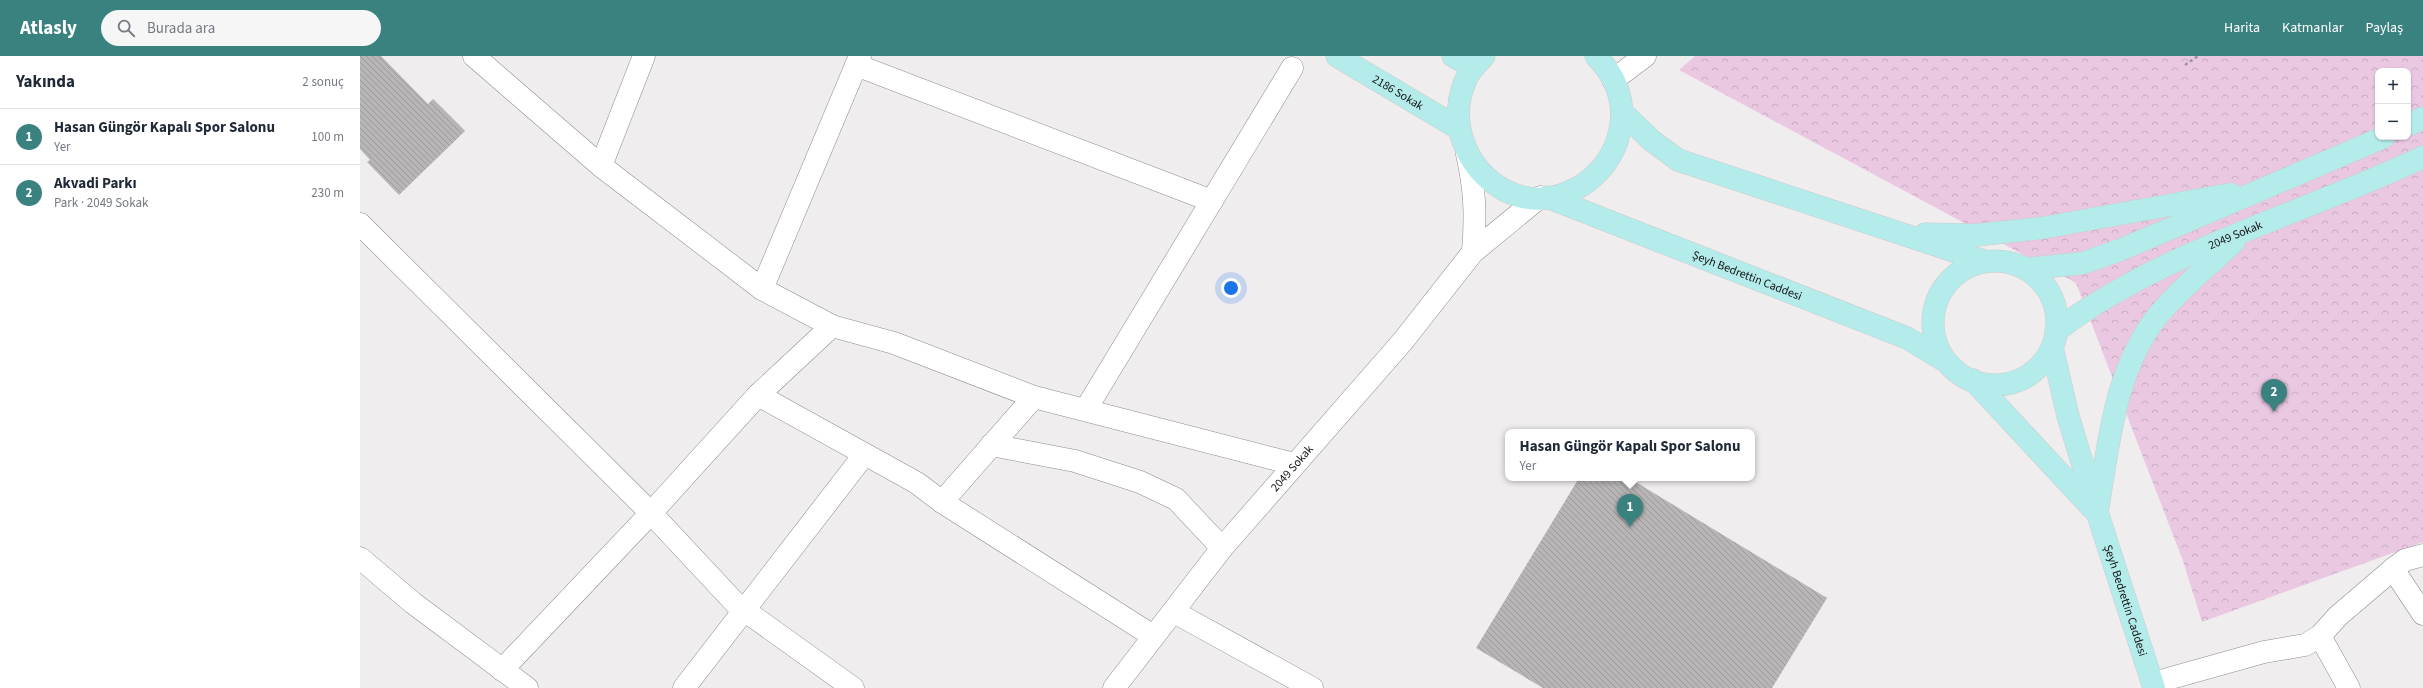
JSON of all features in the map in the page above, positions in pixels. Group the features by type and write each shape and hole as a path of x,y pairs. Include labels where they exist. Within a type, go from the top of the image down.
{"main road":[{"name":"2186 Sokak","path":"1337,56 1458,128"},
{"path":"1453,56 1479,61 1468,74 1459,100 1458,128 1467,154 1484,176 1507,191 1533,198 1560,196 1584,185 1604,167 1617,144 1622,112 1619,91 1608,67 1596,56"},
{"path":"1622,112 1651,140 1678,160 1984,261 2006,261 2026,269 2042,281 2052,298 2057,317 2054,339 2048,355 2035,370 2018,380 1999,385 1979,383 1961,375 1945,361 1935,342 1932,321 1937,300 1948,282 1964,268 1984,261"},
{"path":"2411,124 2423,118"},
{"path":"2026,269 2083,263 2127,247 2273,186 2377,140"},
{"name":"2049 Sokak","path":"2054,339 2088,307 2138,278 2423,157"},
{"path":"1904,234 1977,235 2042,228 2273,186"},
{"name":"Şeyh Bedrettin Caddesi","path":"1543,197 1906,338 1945,361"},
{"path":"2097,512 2114,415 2120,392 2143,337 2159,314 2184,287 2247,231"},
{"name":"Şeyh Bedrettin Caddesi","path":"2054,339 2068,416 2097,512 2154,685"},
{"name":"Şeyh Bedrettin Caddesi","path":"1973,380 2097,512"}],"street":[{"path":"474,56 601,166 762,289 832,326 894,343 1034,397 1086,409 1294,464"},
{"path":"601,166 644,56"},
{"path":"1614,80 1645,56"},
{"path":"762,289 858,61 1212,202"},
{"path":"1086,409 1292,68"},
{"path":"1467,154 1474,183 1476,212 1474,252"},
{"name":"2049 Sokak","path":"1114,688 1222,548 1404,340 1474,252 1543,197"},
{"path":"360,224 651,514 737,605 853,688"},
{"path":"502,670 651,514 758,395 832,326"},
{"path":"758,395 917,483 942,502 1153,636"},
{"path":"942,502 1034,397"},
{"path":"991,445 1075,461 1140,482 1176,499 1222,548"},
{"path":"684,688 864,455"},
{"path":"2154,685 2264,652 2305,645 2320,636 2338,616 2393,569 2405,560 2423,555"},
{"path":"360,558 413,603 527,688"},
{"path":"2393,569 2423,614"},
{"path":"1174,612 1312,688"},
{"path":"2320,636 2349,688"}],"path":[{"path":"2185,65 2198,56"}],"green space":[{"path":"1695,56 2423,56 2423,542 2202,622 2183,561 2076,283 1679,70"}],"building":[{"path":"360,56 381,56 428,104 433,99 465,131 399,195 367,162 370,160 360,149"},
{"path":"1577,481 1634,481 1827,598 1772,688 1543,688 1476,648"}],"place":[{"name":"Akvadi Parkı","path":"2274,412"},
{"name":"Hasan Güngör Kapalı Spor Salonu","path":"1630,527"}]}
